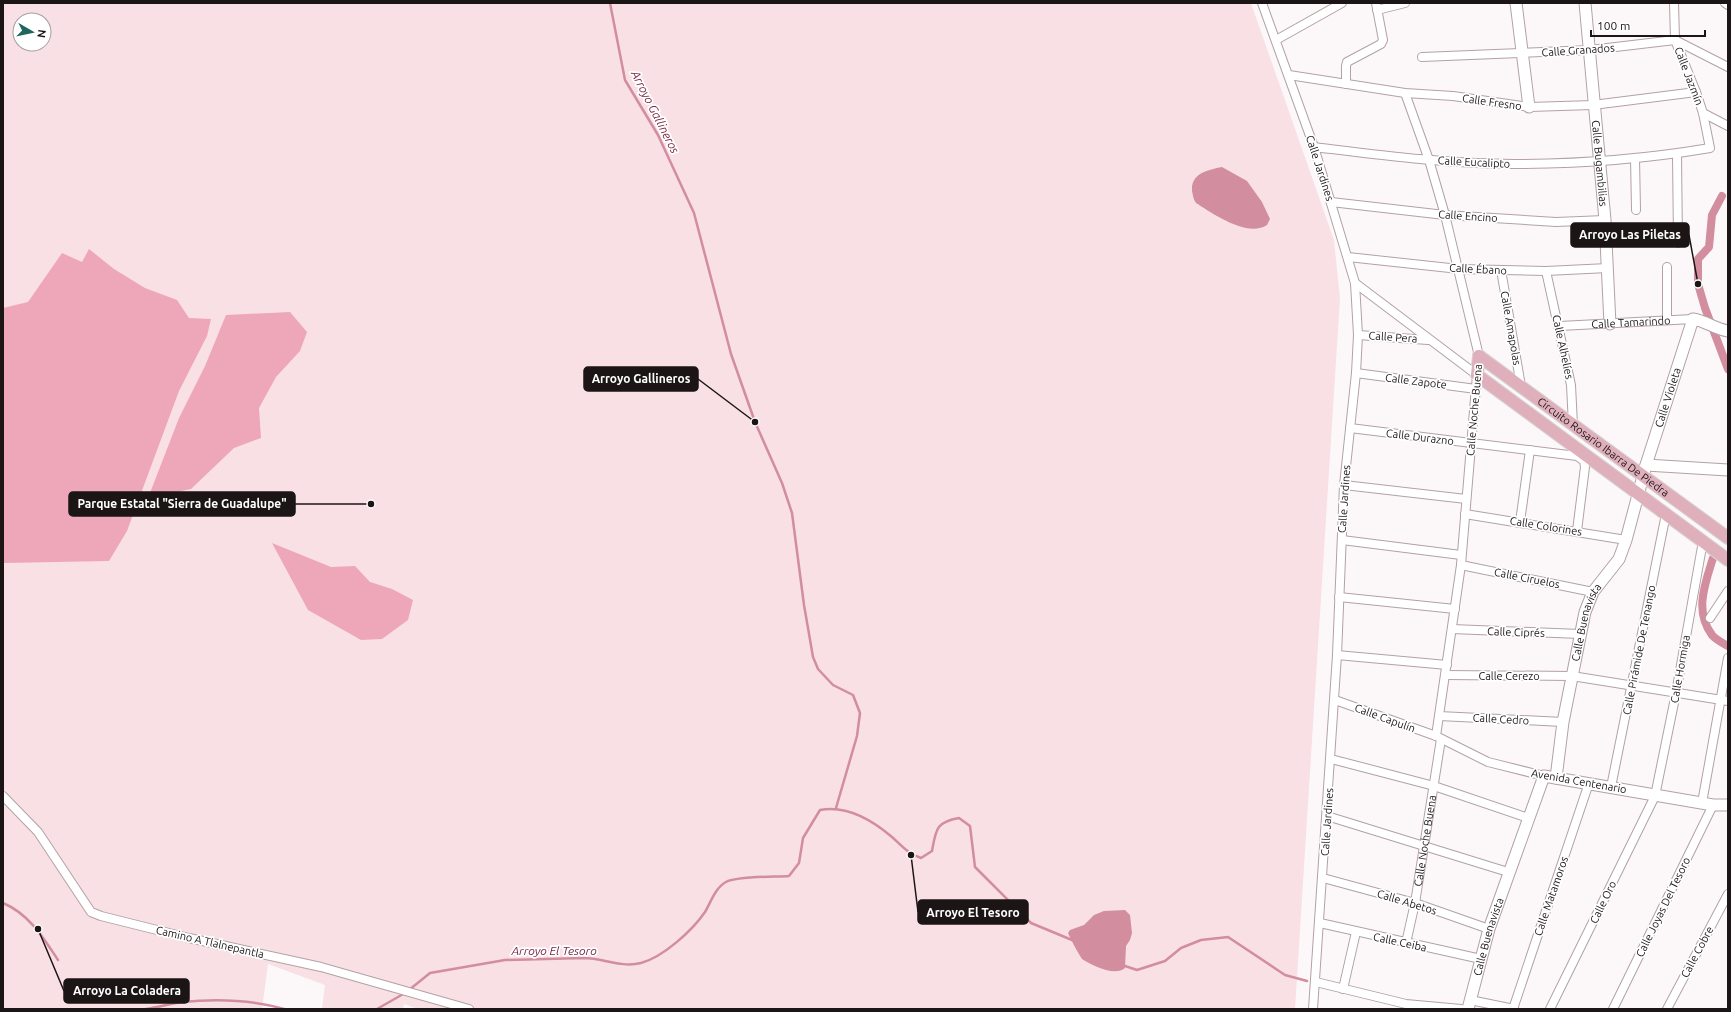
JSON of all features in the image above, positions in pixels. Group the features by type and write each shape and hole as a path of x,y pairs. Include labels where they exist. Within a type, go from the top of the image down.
{"main road":[{"name":"Calle Noche Buena","path":"1477,375 1479,356"},
{"name":"Circuito Rosario Ibarra De Piedra","path":"1479,356 1573,425 1645,470 1728,538"},
{"path":"1477,375 1728,560"}],"street":[{"name":"Calle Jardines","path":"1262,3 1314,147 1348,257 1355,283 1358,335 1356,373 1344,485 1335,700 1313,1009"},
{"path":"1276,40 1342,3"},
{"path":"1346,84 1347,62 1381,44 1383,40 1376,6 1405,3"},
{"path":"1516,3 1529,107"},
{"name":"Calle Bugambilias","path":"1588,3 1593,105 1605,220 1610,324"},
{"name":"Calle Jazmín","path":"1674,3 1675,40 1696,92 1703,114 1710,148"},
{"path":"1724,3 1728,5"},
{"path":"1675,40 1728,66"},
{"name":"Calle Granados","path":"1422,57 1590,50 1675,40"},
{"name":"Calle Fresno","path":"1289,75 1405,93 1453,96 1529,107 1593,105 1696,92"},
{"name":"Calle Noche Buena","path":"1405,93 1429,160 1445,215 1479,356"},
{"path":"1703,114 1728,126"},
{"name":"Calle Eucalipto","path":"1314,147 1429,160 1513,164 1599,161 1677,154 1710,148"},
{"path":"1677,154 1678,243"},
{"path":"1635,158 1636,210"},
{"name":"Calle Encino","path":"1331,202 1445,215 1556,222 1605,220"},
{"name":"Calle Ébano","path":"1348,257 1459,269 1546,271 1608,268"},
{"path":"1667,267 1667,320"},
{"name":"Calle Amapolas","path":"1501,270 1521,386"},
{"name":"Calle Alhelíes","path":"1546,271 1560,326 1571,385 1573,425"},
{"path":"1355,283 1477,375"},
{"name":"Calle Tamarindo","path":"1560,326 1667,320 1697,320"},
{"path":"1697,320 1723,330"},
{"name":"Calle Violeta","path":"1645,470 1697,320"},
{"name":"Calle Pera","path":"1358,335 1429,340"},
{"name":"Calle Zapote","path":"1356,373 1476,389"},
{"name":"Calle Noche Buena","path":"1406,943 1415,903 1434,786 1439,716 1461,565 1477,375"},
{"name":"Calle Durazno","path":"1350,428 1577,456 1584,461 1585,467 1577,531"},
{"path":"1520,522 1530,450"},
{"path":"1645,470 1728,470"},
{"name":"Calle Buenavista","path":"1556,778 1563,722 1580,634 1593,592 1619,559 1626,540 1645,470"},
{"path":"1344,485 1466,499"},
{"name":"Calle Colorines","path":"1465,514 1626,540"},
{"name":"Calle Pirámide De Tenango","path":"1611,787 1666,514"},
{"path":"1342,540 1461,555"},
{"name":"Calle Hormiga","path":"1655,796 1676,692 1703,541"},
{"name":"Calle Ciruelos","path":"1461,565 1593,592"},
{"path":"1710,618 1728,591"},
{"path":"1339,597 1455,609"},
{"name":"Calle Ciprés","path":"1452,629 1580,634"},
{"path":"1337,655 1447,665"},
{"path":"1702,803 1724,700 1728,658"},
{"name":"Calle Cerezo","path":"1446,675 1572,676 1724,700"},
{"name":"Calle Capulín","path":"1335,700 1438,738"},
{"name":"Calle Cedro","path":"1439,716 1563,722"},
{"name":"Avenida Centenario","path":"1438,738 1488,762 1544,776 1655,796 1713,805 1728,805"},
{"path":"1331,759 1434,786 1528,818"},
{"name":"Calle Buenavista","path":"1469,1005 1489,929 1508,872 1544,776"},
{"name":"Calle Matamoros","path":"1514,1009 1589,783"},
{"name":"Camino A Tlalnepantla","path":"3,796 38,832 91,912 101,916 190,938 322,967 470,1009"},
{"name":"Calle Oro","path":"1550,1009 1655,796"},
{"name":"Calle Joyas Del Tesoro","path":"1613,1009 1713,805"},
{"path":"1326,816 1508,872"},
{"name":"Calle Abetos","path":"1323,878 1415,903 1489,929"},
{"name":"Calle Cobre","path":"1667,1009 1727,899"},
{"name":"Calle Ceiba","path":"1320,923 1481,959"},
{"path":"1343,989 1356,932"},
{"path":"1316,982 1406,1004 1461,1009"},
{"path":"1469,1005 1514,1009"}],"shaded area":[{"path":"3,3 1251,3 1334,240 1340,298 1295,1009 418,1009 404,1004 403,1009 322,1009 325,985 268,964 262,1009 3,1009"},
{"path":"1222,167 1247,181 1262,202 1270,219 1267,225 1259,228 1250,228 1230,223 1196,203 1192,191 1194,180 1201,173"},
{"path":"89,249 114,269 145,288 177,300 189,318 211,319 207,336 179,391 127,531 109,561 3,563 3,308 28,302 62,253 82,262"},
{"path":"290,312 307,332 300,351 276,377 259,408 261,438 234,448 191,489 148,498 179,418 205,366 226,315"},
{"path":"272,543 331,567 355,566 370,582 392,589 413,600 408,620 382,639 361,640 308,610"},
{"path":"1125,910 1130,915 1132,933 1126,946 1125,968 1121,970 1109,971 1097,967 1082,959 1068,933 1070,930 1084,925 1094,915 1104,911"}],"waterway":[{"name":"Arroyo Gallineros","path":"610,3 625,80 658,135 694,213 731,354 755,422 782,483 792,513 804,605 813,657 818,669 833,685 853,695 860,713 857,736 836,808"},
{"path":"1722,196 1712,215 1709,247 1698,259 1698,284 1705,308 1728,369"},
{"path":"1713,558 1704,587 1702,607 1703,616 1712,635 1728,646"},
{"name":"Arroyo El Tesoro","path":"409,990 430,973 505,960 591,958 619,964 634,964 650,960 667,949 693,927 705,912 716,891 726,882 747,878 789,876 799,863 803,838 820,810 830,809 858,815 876,825 908,852 921,858 932,851 936,832 941,824 959,818 970,826 975,867 1031,923 1072,940"},
{"path":"3,903 20,913 35,927 58,960"},
{"name":"Arroyo El Tesoro","path":"1122,965 1137,970 1165,961 1181,948 1201,940 1228,937 1285,975 1307,981"},
{"path":"377,1009 405,993"},
{"path":"146,1009 182,1002 208,1001 247,1002 284,1009"}],"place":[{"name":"Arroyo Las Piletas","path":"1698,284"},
{"name":"Arroyo Gallineros","path":"755,422"},
{"name":"Parque Estatal \"Sierra de Guadalupe\"","path":"371,504"},
{"name":"Arroyo El Tesoro","path":"911,855"},
{"name":"Arroyo La Coladera","path":"38,929"}]}
